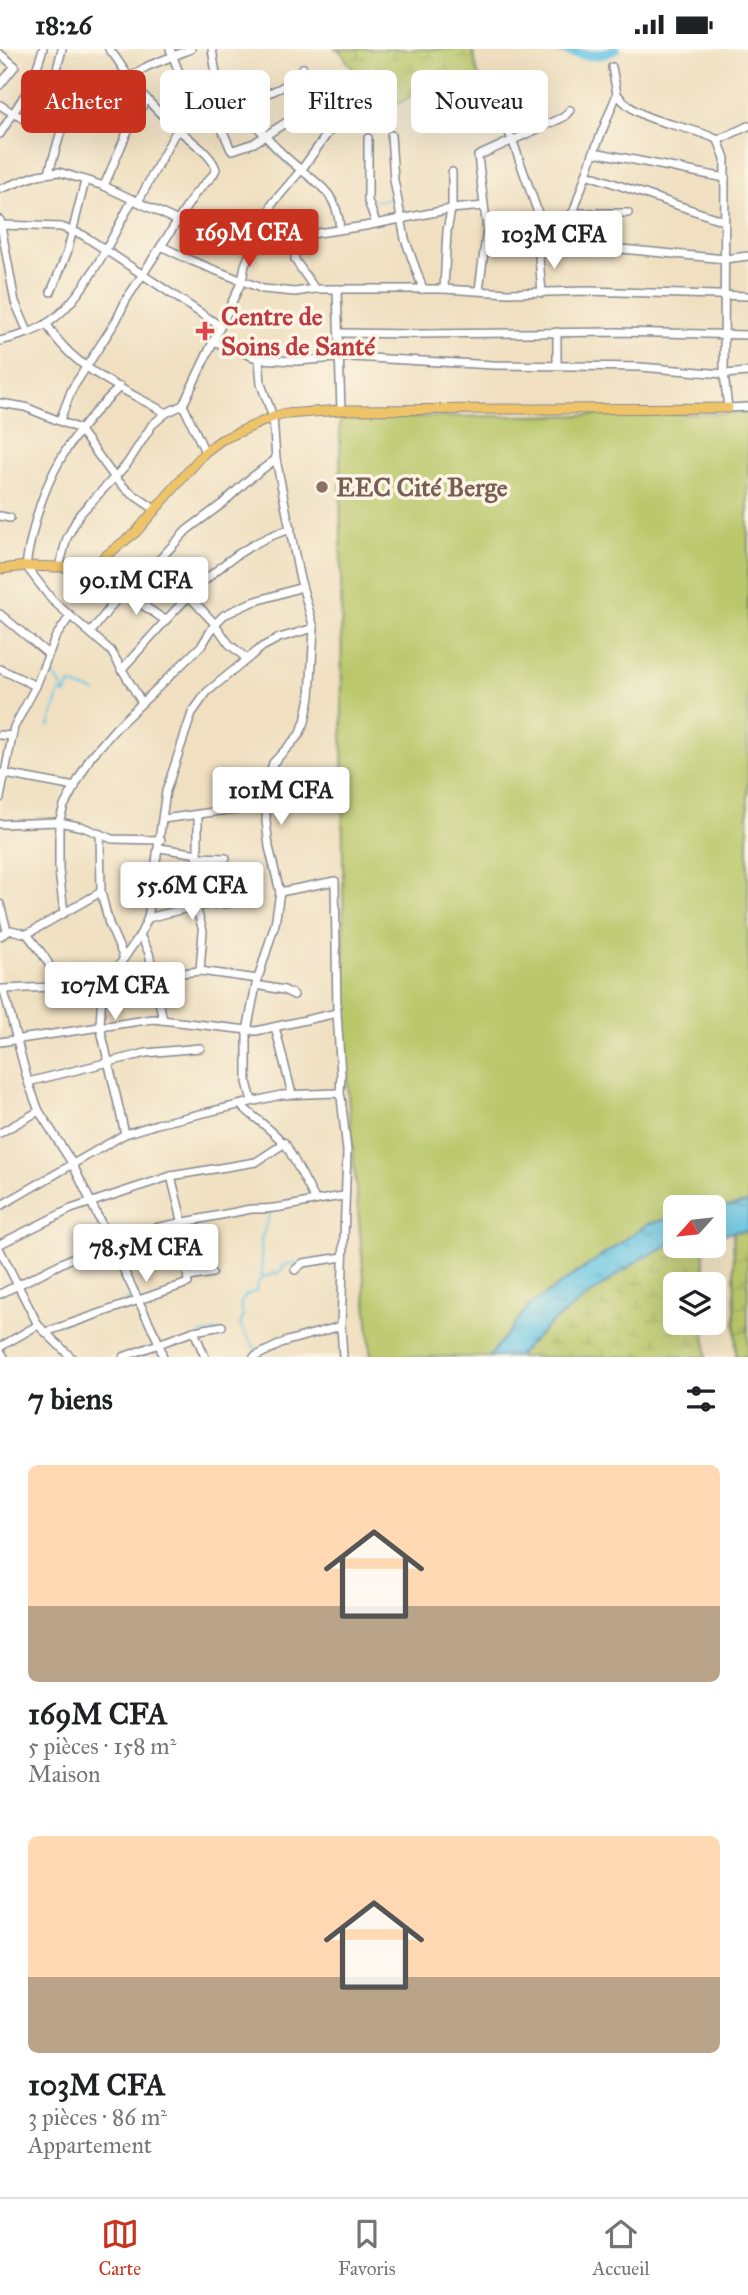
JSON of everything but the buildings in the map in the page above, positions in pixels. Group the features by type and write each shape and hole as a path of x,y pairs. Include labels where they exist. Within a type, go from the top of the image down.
{"main road":[{"path":"0,569 26,566 87,568 123,543 156,510 205,452 221,440 286,414 341,410 728,408"}],"street":[{"path":"0,134 34,78 43,49"},
{"path":"57,70 62,49"},
{"path":"109,49 124,70"},
{"path":"142,70 171,52 191,49"},
{"path":"212,49 215,70"},
{"path":"171,52 178,70"},
{"path":"0,54 15,66 0,85"},
{"path":"612,67 617,94 629,107 645,116 718,140 748,126"},
{"path":"563,243 593,154 617,94"},
{"path":"104,186 132,121 147,99 160,112"},
{"path":"0,105 21,117"},
{"path":"479,290 486,248 478,156 564,117 570,110"},
{"path":"223,133 230,150 264,136 284,123"},
{"path":"49,172 63,133"},
{"path":"0,341 47,324 61,314 107,249 176,133"},
{"path":"60,420 72,389 142,275 195,194 214,175 214,162 182,133"},
{"path":"262,133 321,185 333,199 339,215 340,229"},
{"path":"58,567 67,538 79,515 116,478 143,436 166,413 183,405 242,281 245,265 272,203 302,169 328,133"},
{"path":"509,133 544,230 544,242 539,257 542,293"},
{"path":"391,135 394,180 401,218 409,254 422,289"},
{"path":"368,138 368,201 376,223"},
{"path":"718,140 725,158 724,374 728,408 748,407"},
{"path":"593,154 600,153 725,179"},
{"path":"0,189 49,172 59,172 104,186 178,221 254,243"},
{"path":"444,289 452,172"},
{"path":"586,174 724,221"},
{"path":"51,292 74,231 86,180"},
{"path":"265,220 303,232 322,233 451,209 484,206"},
{"path":"572,213 628,213"},
{"path":"28,332 15,302 2,245 1,222 61,227 74,231 107,249 220,326"},
{"path":"303,232 295,249 295,260 315,289"},
{"path":"486,248 544,242 725,259 748,256"},
{"path":"161,246 242,281 275,292 315,289 444,289 748,296"},
{"path":"337,289 341,410"},
{"path":"47,324 60,345 86,366 166,413"},
{"path":"557,332 557,365"},
{"path":"340,333 748,335"},
{"path":"213,341 259,359 296,361 341,358 650,367 724,374 748,372"},
{"path":"252,1101 247,1082 247,1031 257,982 275,923 280,892 269,847 267,783 272,763 299,736 305,722 310,697 314,628 302,587 276,459 273,417 261,384 259,359"},
{"path":"120,387 79,429 57,464 38,510 26,566 46,593 111,651 142,703"},
{"path":"0,404 25,407 79,429 128,491 156,510"},
{"path":"183,405 205,452"},
{"path":"91,632 123,591 161,558 187,530 276,459"},
{"path":"0,516 10,518"},
{"path":"121,670 189,596 256,541 291,529"},
{"path":"87,568 165,620"},
{"path":"64,913 59,870 59,822 64,806 99,746 202,645 215,624 234,610 302,587"},
{"path":"189,596 229,644 247,659"},
{"path":"0,614 48,654"},
{"path":"0,798 3,774 19,717 36,686 48,654 70,615"},
{"path":"125,1134 100,1025 102,990 140,935 148,918 166,791 192,713 201,698 262,647 279,638 314,628"},
{"path":"0,669 36,686"},
{"path":"0,735 12,736"},
{"path":"3,774 75,787"},
{"path":"163,819 266,808"},
{"path":"198,815 196,906 203,931 200,971"},
{"path":"0,824 59,822 125,840 160,844 197,855 226,858"},
{"path":"100,834 101,892 109,923 124,958"},
{"path":"280,892 335,881 340,1095 347,1151 341,1326 343,1357"},
{"path":"27,934 101,892"},
{"path":"148,918 196,906 232,903"},
{"path":"0,904 8,930"},
{"path":"0,936 8,930 27,934 48,962 54,975 55,987"},
{"path":"140,935 149,953 163,1020"},
{"path":"155,976 200,971 257,982 294,995"},
{"path":"102,990 55,987 2,989 28,1082 39,1111 72,1163 159,1343 163,1357"},
{"path":"0,1042 135,1020 163,1020 247,1031 337,1013"},
{"path":"275,1027 292,1094"},
{"path":"28,1082 146,1053 200,1048"},
{"path":"0,1206 125,1134 252,1101 292,1094 340,1095"},
{"path":"241,1105 262,1126 286,1143 315,1199"},
{"path":"0,1133 39,1111"},
{"path":"0,1244 71,1209 172,1175 256,1162 283,1143"},
{"path":"46,1332 188,1283 183,1224 172,1175"},
{"path":"0,1294 109,1237 251,1209 270,1210 315,1199 345,1196"},
{"path":"0,1250 38,1325 71,1357"},
{"path":"295,1270 303,1263 343,1257"},
{"path":"189,1276 212,1273"},
{"path":"4,1357 0,1349 38,1325"},
{"path":"123,1357 194,1331 222,1326"},
{"path":"254,1357 287,1341 341,1326"},
{"path":"194,1331 205,1357"}],"green space":[{"path":"336,49 472,49 477,70 411,70 411,96 397,103 397,70 353,70"},
{"path":"748,413 748,1203 726,1207 726,1195 663,1195 663,1220 648,1224 529,1306 489,1357 371,1357 348,1097 344,1014 340,418"},
{"path":"748,1230 748,1357 736,1357 733,1231"},
{"path":"663,1249 663,1258 704,1258 704,1272 663,1272 663,1335 705,1335 706,1357 516,1357 552,1322 637,1261"}],"water":[{"path":"748,1203 748,1230 726,1233 726,1207"},
{"path":"663,1220 663,1249 637,1261 552,1322 516,1357 489,1357 529,1306 648,1224"}],"waterway":[{"path":"561,49 588,55 615,49"},
{"path":"264,140 290,166"},
{"path":"375,201 393,196"},
{"path":"382,364 398,365"},
{"path":"46,673 55,676 65,692"},
{"path":"49,726 60,692 66,694 69,684 96,692"},
{"path":"224,795 224,808"},
{"path":"231,813 253,812"},
{"path":"258,1353 240,1325 243,1315 240,1304 245,1296 256,1291 262,1277 261,1240 271,1211"},
{"path":"263,1277 280,1272 284,1265 297,1264"},
{"path":"117,1266 132,1298 124,1302"},
{"path":"61,1323 102,1309"},
{"path":"199,1334 217,1331"}],"place":[{"name":"Centre de Soins de Santé","path":"205,331"},
{"name":"EEC Cité Berge","path":"322,487"}]}
